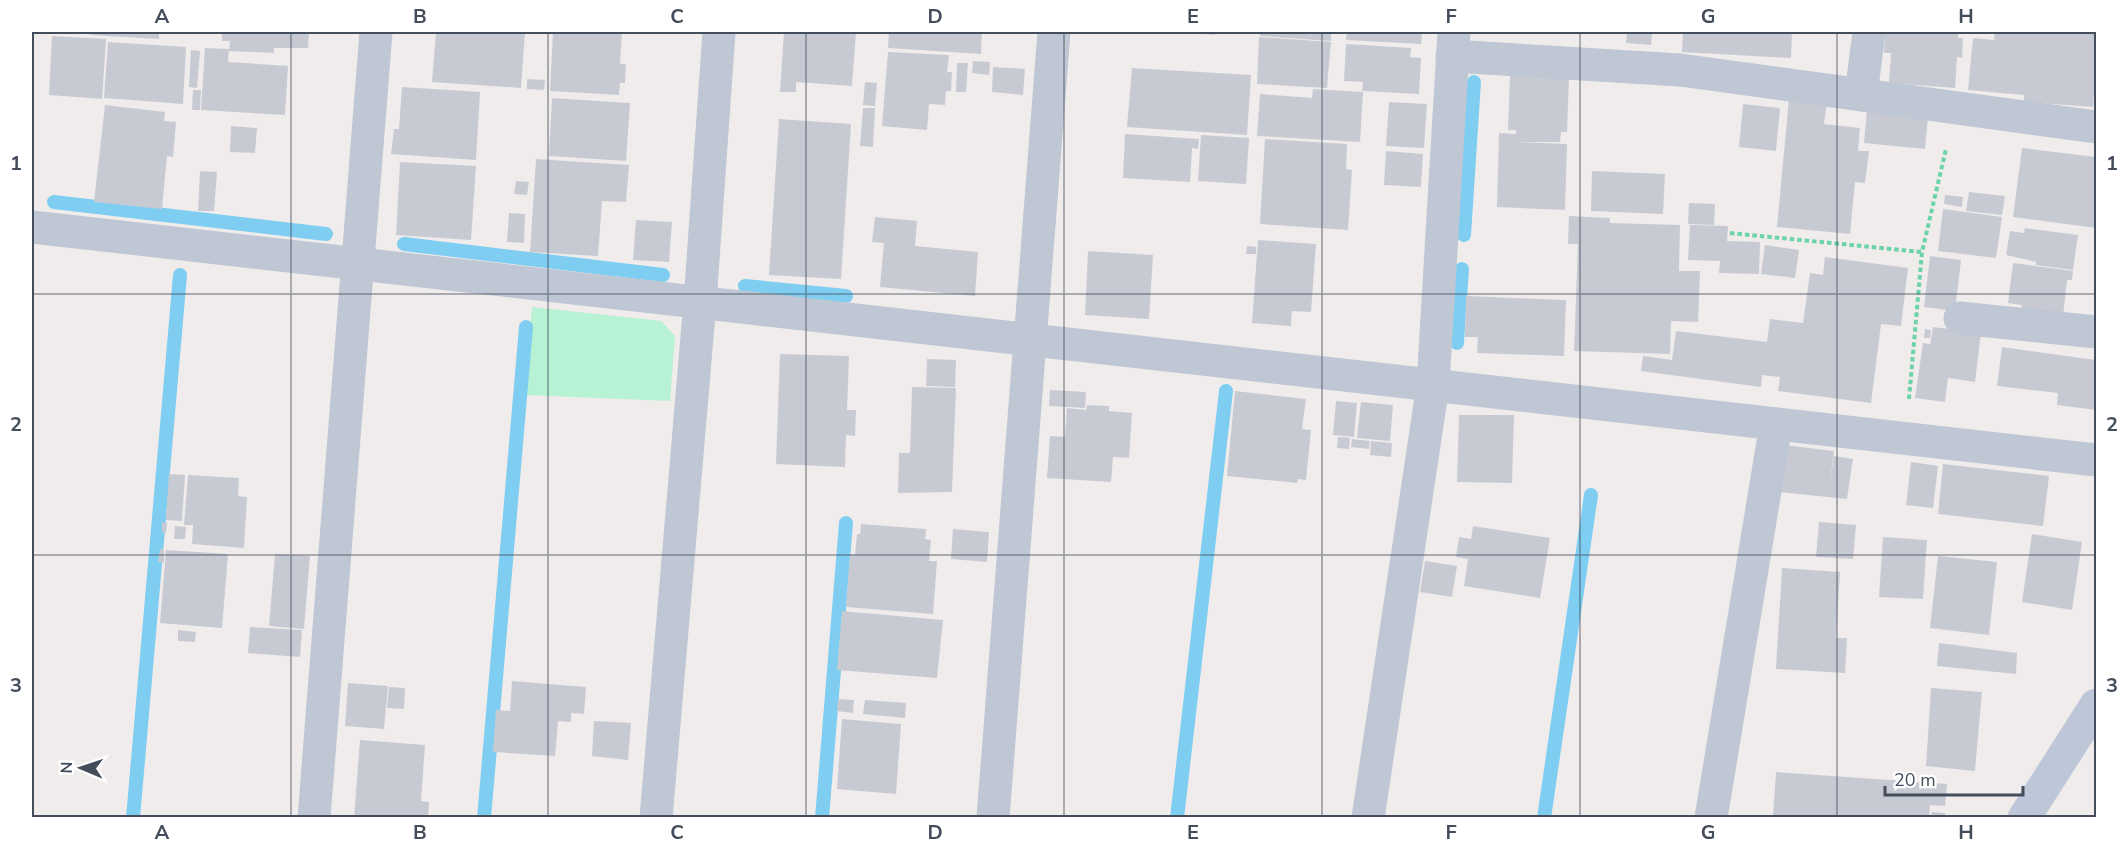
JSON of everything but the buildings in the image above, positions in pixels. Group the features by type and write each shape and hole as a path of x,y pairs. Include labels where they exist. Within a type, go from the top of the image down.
{"main road":[{"path":"2024,818 2097,705"}],"street":[{"path":"314,818 376,32"},
{"path":"656,818 700,302 719,32"},
{"path":"993,818 1054,32"},
{"path":"1861,95 1869,32"},
{"path":"1368,818 1433,385 1453,44 1680,70 2097,127"},
{"path":"32,227 2097,460"},
{"path":"1960,318 2097,332"},
{"path":"1711,818 1776,424"}],"path":[{"path":"1906,438 1922,252 1956,108"},
{"path":"1730,233 1922,252"}],"green space":[{"path":"532,307 661,321 675,336 670,401 524,395"}],"waterway":[{"path":"1464,235 1474,82"},
{"path":"54,202 326,234"},
{"path":"404,244 663,275"},
{"path":"1457,343 1462,269"},
{"path":"133,818 180,275"},
{"path":"745,286 846,296"},
{"path":"484,818 526,327"},
{"path":"1177,818 1226,391"},
{"path":"1544,818 1591,495"},
{"path":"822,818 846,523"}]}
